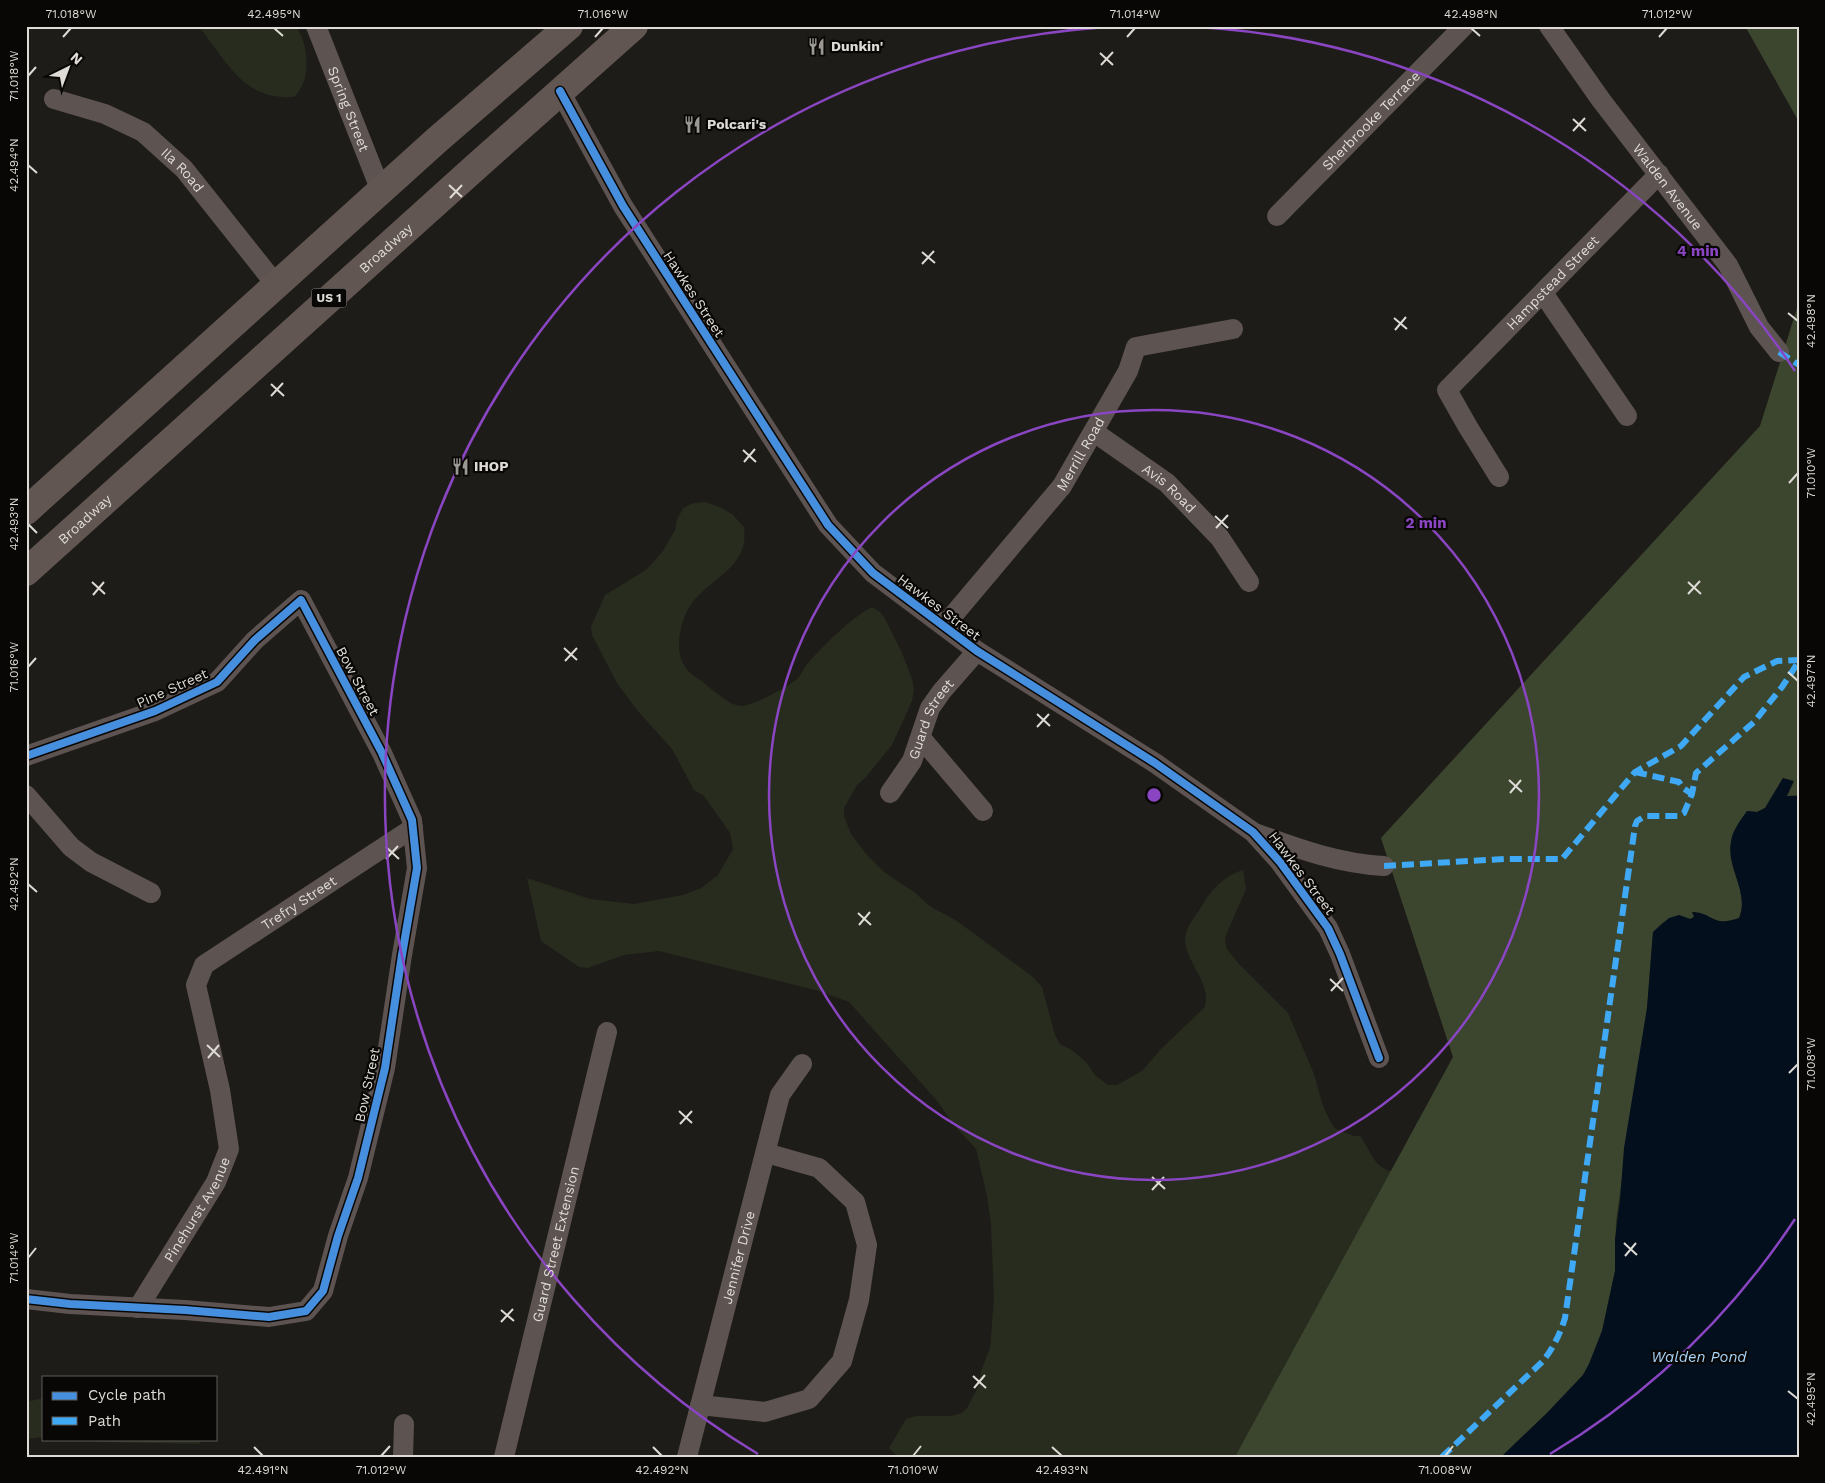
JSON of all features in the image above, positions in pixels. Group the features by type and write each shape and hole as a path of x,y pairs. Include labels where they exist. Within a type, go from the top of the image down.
{"highway":[{"path":"26,511 381,191 569,26"},
{"name":"Broadway","path":"26,572 634,26"}],"street":[{"name":"Spring Street","path":"316,26 381,191"},
{"name":"Sherbrooke Terrace","path":"1277,216 1464,26"},
{"name":"Walden Avenue","path":"1549,26 1602,100 1728,265 1759,327 1779,352"},
{"name":"Hawkes Street","path":"560,91 623,206 828,525 873,573 977,651 1155,763 1254,832 1280,862 1328,928 1340,954 1379,1058"},
{"name":"Ila Road","path":"54,99 105,114 143,132 184,169 277,286"},
{"name":"Hampstead Street","path":"1499,477 1448,390 1659,174"},
{"path":"1543,293 1627,416"},
{"name":"Merrill Road","path":"944,626 1062,486 1128,371 1136,347 1233,329"},
{"name":"Avis Road","path":"1094,432 1168,483 1220,538 1250,582"},
{"name":"Pine Street","path":"26,756 156,711 218,682 255,640 301,600"},
{"name":"Bow Street","path":"26,1299 70,1304 269,1317 306,1311 323,1291 338,1236 358,1178 385,1068 417,868 412,820 382,753 301,600"},
{"name":"Guard Street","path":"890,792 912,761 930,708 942,691 977,651"},
{"path":"920,738 983,811"},
{"path":"26,795 71,847 91,862 151,893"},
{"name":"Trefry Street","path":"196,985 204,965 413,828"},
{"path":"1254,832 1285,844 1352,862 1384,866"},
{"name":"Pinehurst Avenue","path":"138,1308 216,1182 229,1149 220,1090 196,985"},
{"name":"Guard Street Extension","path":"504,1457 607,1032"},
{"name":"Jennifer Drive","path":"687,1457 780,1094 802,1064"},
{"path":"700,1405 765,1412 809,1398 842,1361 859,1300 867,1244 855,1202 819,1168 766,1153"},
{"path":"403,1457 404,1424"}],"green space":[{"path":"198,26 296,26 304,43 307,62 304,81 300,90 294,97 276,96 261,92 248,85 237,76"},
{"path":"1745,26 1799,26 1799,122"},
{"path":"1799,302 1799,1457 903,1457 895,1454 889,1448 906,1419 917,1416 951,1416 962,1413 967,1408 978,1387 981,1371 990,1348 994,1299 991,1224 987,1196 976,1149 953,1124 938,1102 849,1002 819,991 659,951 624,955 588,968 579,967 541,941 527,878 590,899 634,904 683,895 701,888 718,875 733,849 730,833 704,796 694,790 672,749 637,710 617,683 592,635 591,627 605,595 646,570 663,551 675,530 677,520 683,508 694,503 705,502 722,508 733,515 744,527 742,551 730,568 704,590 691,605 683,622 679,642 682,661 686,668 727,701 742,706 762,699 796,680 807,664 845,626 872,607 880,612 902,653 914,689 912,701 892,745 866,777 857,785 844,808 844,816 851,834 867,855 884,872 914,892 931,907 957,921 1033,977 1042,987 1055,1035 1060,1044 1072,1050 1086,1062 1095,1075 1108,1085 1117,1085 1142,1071 1161,1049 1204,1008 1205,991 1186,948 1187,929 1206,898 1215,888 1231,875 1243,870 1246,889 1226,935 1227,949 1238,963 1288,1013 1314,1074 1323,1106 1331,1123 1336,1129 1354,1136 1360,1136 1376,1162 1391,1171 1453,1057 1381,838 1760,426"},
{"path":"1799,302 1799,795 1787,796 1783,778 1765,808 1757,812 1747,811 1735,830 1730,852 1742,899 1742,909 1739,918 1724,922 1713,920 1701,914 1690,919 1679,915 1662,923 1653,932 1647,1008 1616,1221 1615,1271 1602,1331 1589,1364 1583,1375 1501,1457 1235,1457 1453,1057 1381,838 1760,426"},
{"path":"42,1399 42,1437 26,1439 26,1402"},
{"path":"87,1440 199,1440 200,1444"}],"water":[{"name":"Walden Pond","path":"1783,778 1794,781 1787,796 1799,796 1799,1457 1501,1457 1583,1375 1602,1331 1615,1271 1615,1239 1624,1148 1647,1008 1653,932 1669,918 1679,915 1690,919 1694,917 1692,912 1724,921 1739,918 1742,909 1742,899 1730,852 1733,834 1747,811 1757,812 1765,808"}],"marked path":[{"path":"1779,352 1799,365"},
{"path":"1384,866 1504,859 1562,859 1635,772 1681,746 1744,677 1777,661 1799,660"},
{"path":"1442,1457 1542,1362 1556,1341 1565,1318 1637,821 1645,816 1678,816 1684,813 1692,794 1696,773 1754,722 1782,687 1799,661"},
{"path":"1635,772 1679,782 1683,788 1692,794"}],"cycle path":[{"path":"560,91 623,206 828,525 873,573 977,651 1155,763 1253,832 1280,862 1328,928 1340,954 1379,1058"},
{"path":"26,756 155,711 217,682 255,640 301,600 382,753 412,820 417,868 385,1068 358,1178 338,1236 323,1291 306,1311 269,1317 185,1310 70,1304 26,1299"}],"place":[{"name":"Dunkin'","path":"817,46"},
{"name":"Polcari's","path":"693,124"},
{"name":"IHOP","path":"460,466"}]}
